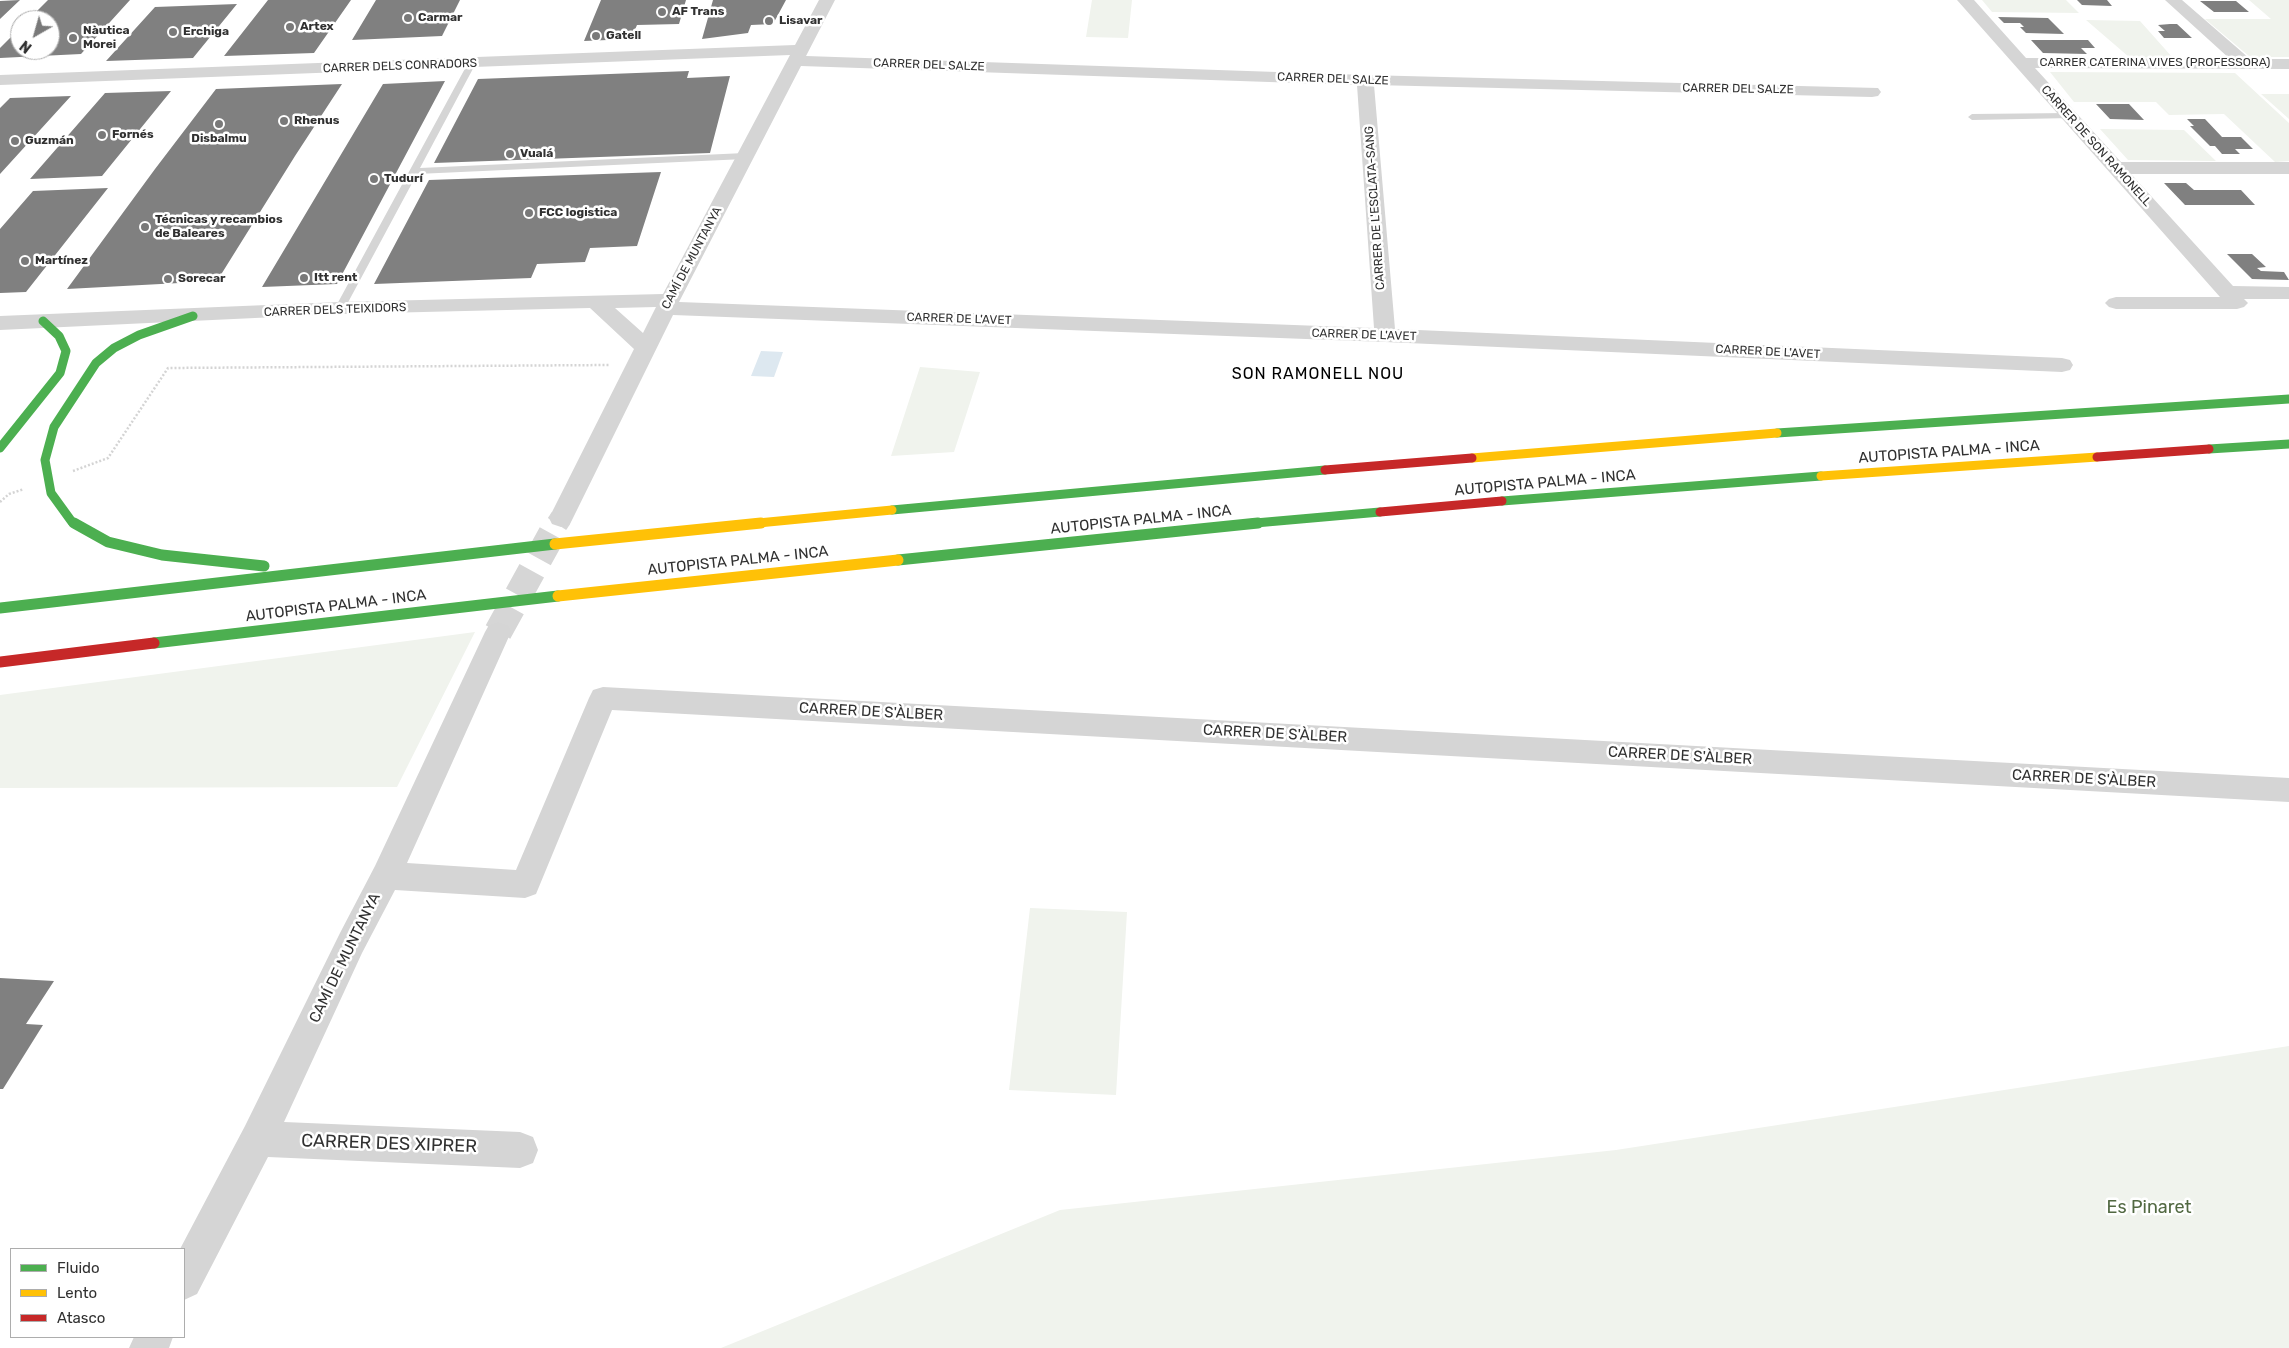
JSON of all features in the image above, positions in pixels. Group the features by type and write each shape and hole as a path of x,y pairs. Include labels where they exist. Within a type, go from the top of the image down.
{"highway":[{"path":"193,316 139,335 114,348 96,363 54,427 45,460 51,493 72,522 108,542 162,555 316,571"},
{"path":"0,448 60,374 66,351 59,336 43,321"},
{"name":"AUTOPISTA PALMA - INCA","path":"0,608 655,533 1328,469 1855,427 2289,399"},
{"name":"AUTOPISTA PALMA - INCA","path":"0,662 450,607 1189,530 1532,498 1913,469 2289,444"}],"street":[{"name":"CAMÍ DE MUNTANYA","path":"561,518 668,304 827,0"},
{"name":"CARRER DE SON RAMONELL","path":"1966,0 2227,292"},
{"path":"2174,0 2246,64"},
{"name":"CARRER DELS CONRADORS","path":"0,80 472,63 798,56"},
{"name":"CARRER DEL SALZE","path":"798,56 1365,80 1872,92"},
{"name":"CARRER CATERINA VIVES (PROFESSORA)","path":"2022,63 2289,64"},
{"name":"CARRER DE L'ESCLATA-SANG","path":"1365,80 1385,335"},
{"path":"2116,168 2289,168"},
{"path":"2227,292 2289,292"},
{"path":"2116,302 2237,303 2227,292"},
{"path":"596,302 642,356"},
{"name":"CARRER DELS TEIXIDORS","path":"0,323 193,316 340,308 596,302 668,304"},
{"name":"CARRER DE L'AVET","path":"668,304 2062,365"},
{"name":"CAMÍ DE MUNTANYA","path":"185,1279 258,1139 351,943 386,876 498,632"},
{"name":"CARRER DE S'ÀLBER","path":"386,876 525,884 603,698 2289,790"},
{"name":"CARRER DES XIPRER","path":"258,1139 520,1150"}],"lane":[{"path":"340,308 472,63"},
{"path":"1972,117 2069,116"},
{"path":"414,170 745,156"}],"path":[{"path":"68,473 108,458 168,368 642,356"},
{"path":"0,502 9,494 29,487"}],"green space":[{"path":"1092,0 1132,0 1128,38 1086,37"},
{"path":"1982,0 2066,0 2079,13 1992,12"},
{"path":"2249,0 2289,0 2289,57 2250,57 2205,19 2271,19"},
{"path":"2086,20 2140,21 2173,58 2129,57"},
{"path":"2050,72 2235,73 2289,123 2289,161 2275,162 2224,114 2169,115 2156,102 2074,102"},
{"path":"2261,94 2289,94 2289,119"},
{"path":"2100,129 2184,130 2216,161 2128,160"},
{"path":"920,367 980,372 954,452 891,456"},
{"path":"475,632 397,787 0,788 0,695"},
{"path":"1030,908 1127,912 1116,1095 1009,1090"},
{"name":"Es Pinaret","path":"2289,1046 2289,1348 721,1348 1060,1210 1616,1150"}],"shaded area":[{"path":"761,351 783,352 774,377 751,376"}],"building":[{"path":"20,0 0,19 0,1"},
{"name":"Nàutica Morei","path":"48,0 130,0 81,54 60,55 60,10 38,10"},
{"name":"Artex","path":"268,0 351,0 314,53 224,56"},
{"name":"Carmar","path":"376,0 460,0 442,36 352,40"},
{"path":"601,0 686,0 679,24 637,25 631,39 584,41"},
{"path":"713,0 786,0 773,24 751,25 748,33 702,39"},
{"path":"2077,0 2107,0 2112,6 2082,5"},
{"path":"2200,1 2236,1 2249,12 2214,12"},
{"name":"Erchiga","path":"237,4 193,58 106,61 155,7"},
{"path":"1998,17 2048,18 2064,34 2026,33 2020,27 2024,27 2020,23 2004,23"},
{"path":"2177,24 2192,38 2164,38 2158,31 2165,31 2158,25"},
{"name":"Nàutica Morei","path":"10,38 10,58 0,58 0,48"},
{"path":"2031,40 2088,40 2095,48 2081,48 2087,54 2043,53"},
{"path":"689,71 687,78 730,76 710,153 434,163 478,79"},
{"path":"445,81 337,284 262,287 383,84"},
{"path":"342,84 217,281 67,289 216,89"},
{"name":"Fornés","path":"171,91 102,176 30,179 105,93"},
{"name":"Guzmán","path":"71,96 0,174 0,108 10,98"},
{"path":"2096,104 2129,104 2144,120 2110,119"},
{"path":"2187,119 2205,119 2222,137 2241,137 2253,149 2235,149 2240,154 2222,154 2215,146 2210,146 2190,126 2194,126"},
{"name":"FCC logistica","path":"661,172 637,246 590,248 585,262 537,264 531,278 374,284 429,180"},
{"path":"2164,183 2186,183 2194,190 2241,190 2255,205 2185,205"},
{"name":"Martínez","path":"108,188 26,292 0,293 0,229 33,191"},
{"path":"2227,254 2252,254 2266,267 2257,268 2261,271 2284,272 2289,280 2252,279"},
{"path":"0,978 54,981 26,1024 43,1025 3,1089 0,1089"}],"tunnel":[{"path":"557,524 561,518"},
{"path":"498,632 558,523"}],"traffic: fast":[{"path":"193,316 139,335 114,348 96,363 54,427 45,460 51,493 72,522 108,542 162,555 264,566"},
{"path":"0,448 60,373 66,351 59,336 43,321"},
{"path":"1777,433 2289,399"},
{"path":"2209,449 2289,444"},
{"path":"892,510 1325,470"},
{"path":"1502,501 1821,476"},
{"path":"898,560 1141,534 1380,512"},
{"path":"0,608 555,544"},
{"path":"154,643 558,596"}],"traffic: slow":[{"path":"1472,458 1777,433"},
{"path":"1821,476 2097,457"},
{"path":"555,544 892,510"},
{"path":"558,596 898,560"}],"traffic: jam":[{"path":"2097,457 2209,449"},
{"path":"1325,470 1472,458"},
{"path":"1380,512 1502,501"},
{"path":"0,662 154,643"}],"place":[{"name":"AF Trans","path":"662,12"},
{"name":"Carmar","path":"408,18"},
{"name":"Lisavar","path":"769,21"},
{"name":"Artex","path":"290,27"},
{"name":"Erchiga","path":"173,32"},
{"name":"Gatell","path":"596,36"},
{"name":"Nàutica Morei","path":"73,38"},
{"name":"Rhenus","path":"284,121"},
{"name":"Disbalmu","path":"219,124"},
{"name":"Fornés","path":"102,135"},
{"name":"Guzmán","path":"15,141"},
{"name":"Vualá","path":"510,154"},
{"name":"Tudurí","path":"374,179"},
{"name":"FCC logistica","path":"529,213"},
{"name":"Técnicas y recambios de Baleares","path":"145,227"},
{"name":"Martínez","path":"25,261"},
{"name":"Itt rent","path":"304,278"},
{"name":"Sorecar","path":"168,279"}],"district":[{"name":"SON RAMONELL NOU","path":"1318,374"}]}
